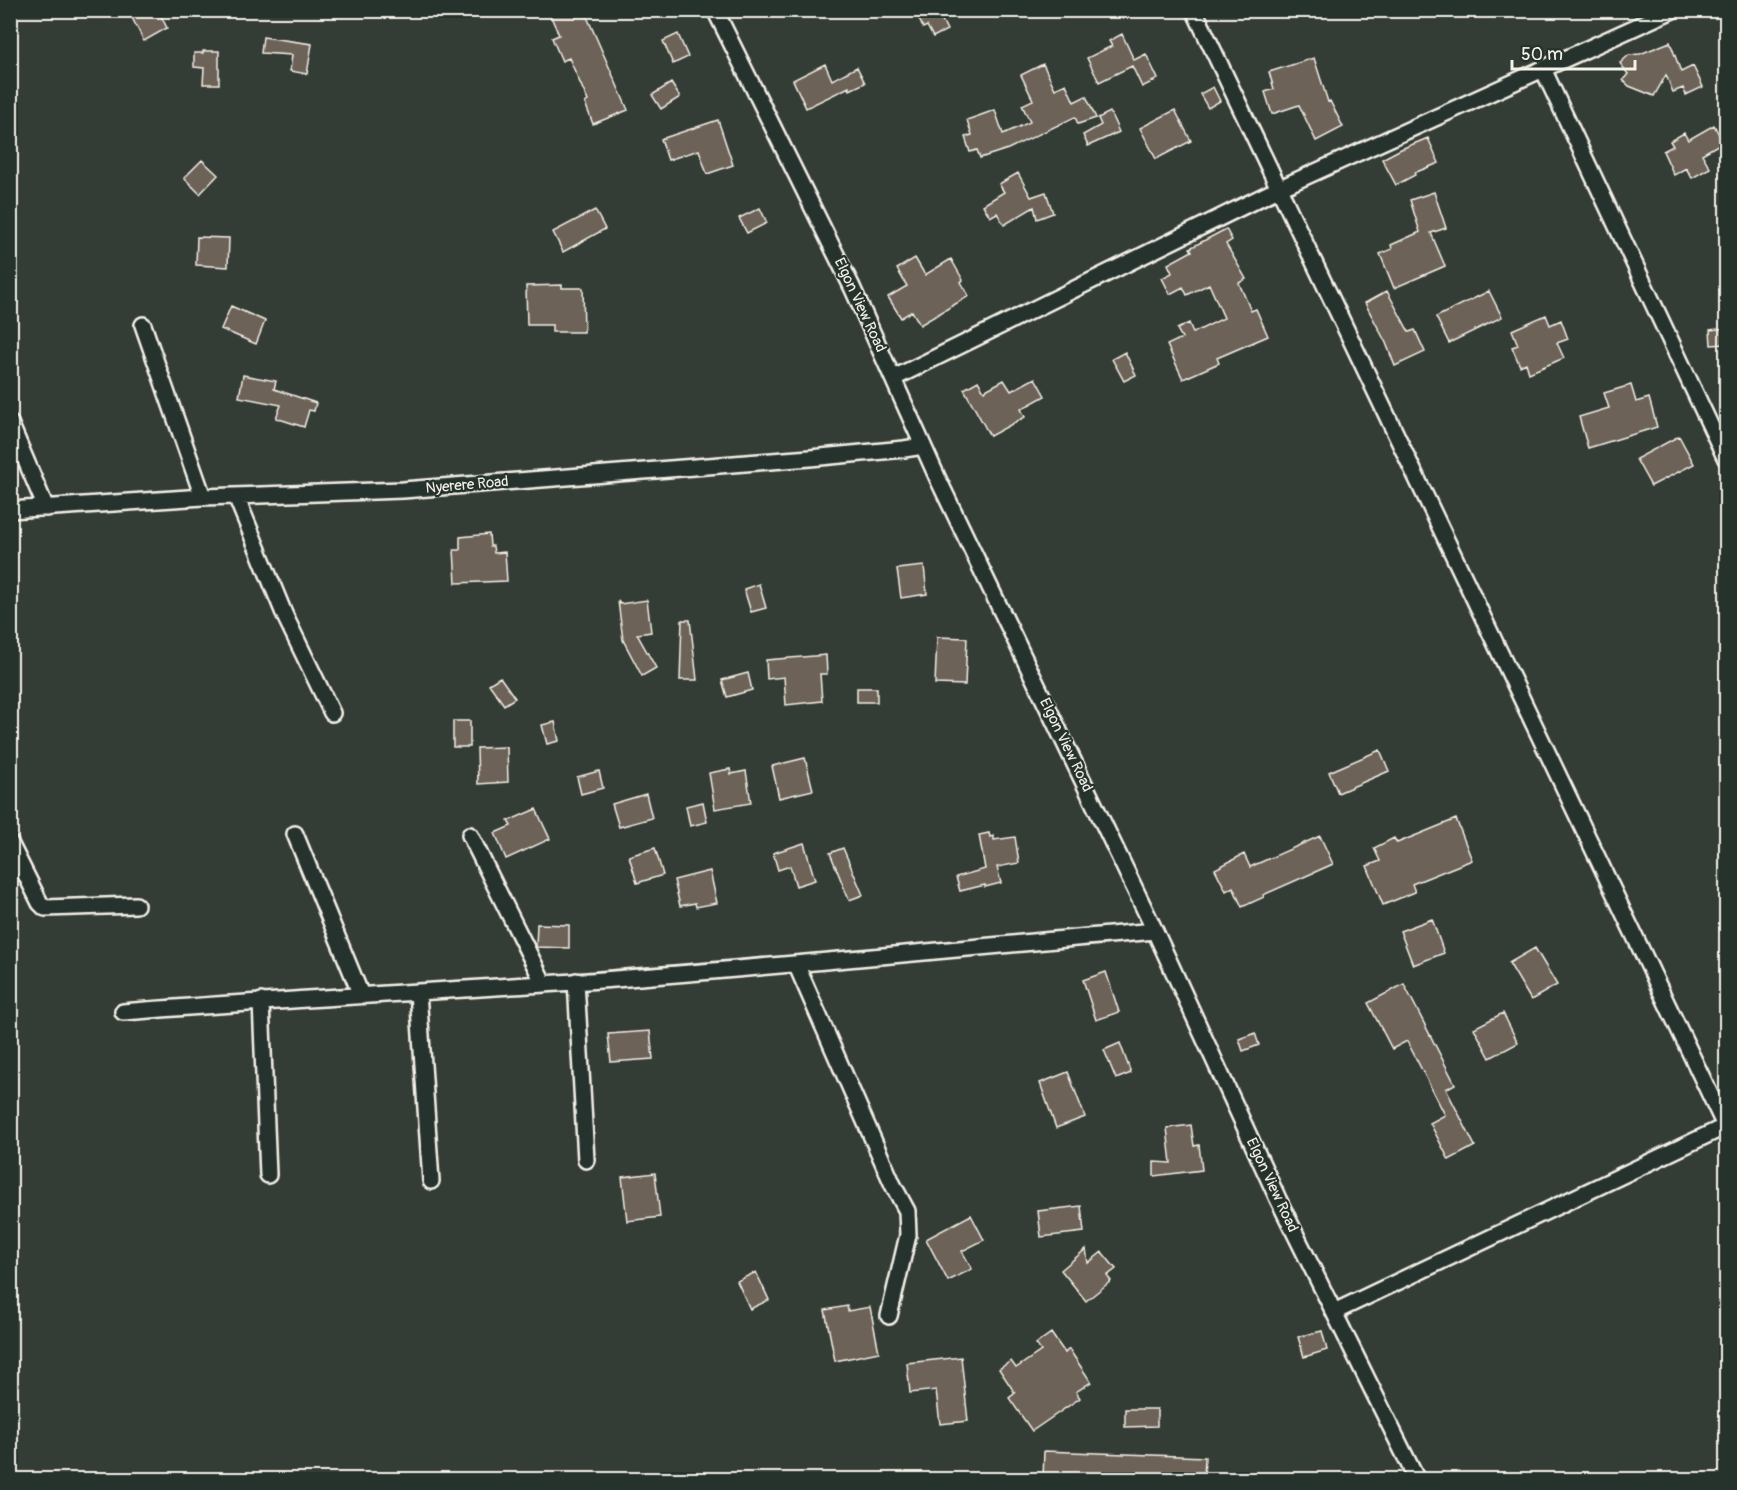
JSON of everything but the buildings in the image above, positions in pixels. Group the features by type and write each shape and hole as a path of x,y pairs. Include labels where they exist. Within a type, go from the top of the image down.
{"street":[{"name":"Elgon View Road","path":"715,10 847,277 923,446 1155,930 1278,1199 1417,1479"},
{"path":"1194,10 1726,1127 1334,1312"},
{"path":"894,378 1278,189 1673,10"},
{"path":"1543,69 1726,459"},
{"path":"143,325 203,497"},
{"path":"10,423 46,508"},
{"name":"Nyerere Road","path":"10,510 203,497 403,490 798,459 923,446"},
{"path":"236,496 285,616 332,713"},
{"path":"295,834 361,995"},
{"path":"470,835 544,984"},
{"path":"10,843 40,903 45,908 136,905"},
{"path":"123,1012 261,1001 544,984 796,964 1155,930"},
{"path":"796,964 893,1185 907,1211 908,1235 889,1316"},
{"path":"576,981 586,1160"},
{"path":"418,992 431,1181"},
{"path":"261,1001 268,1175"}]}
